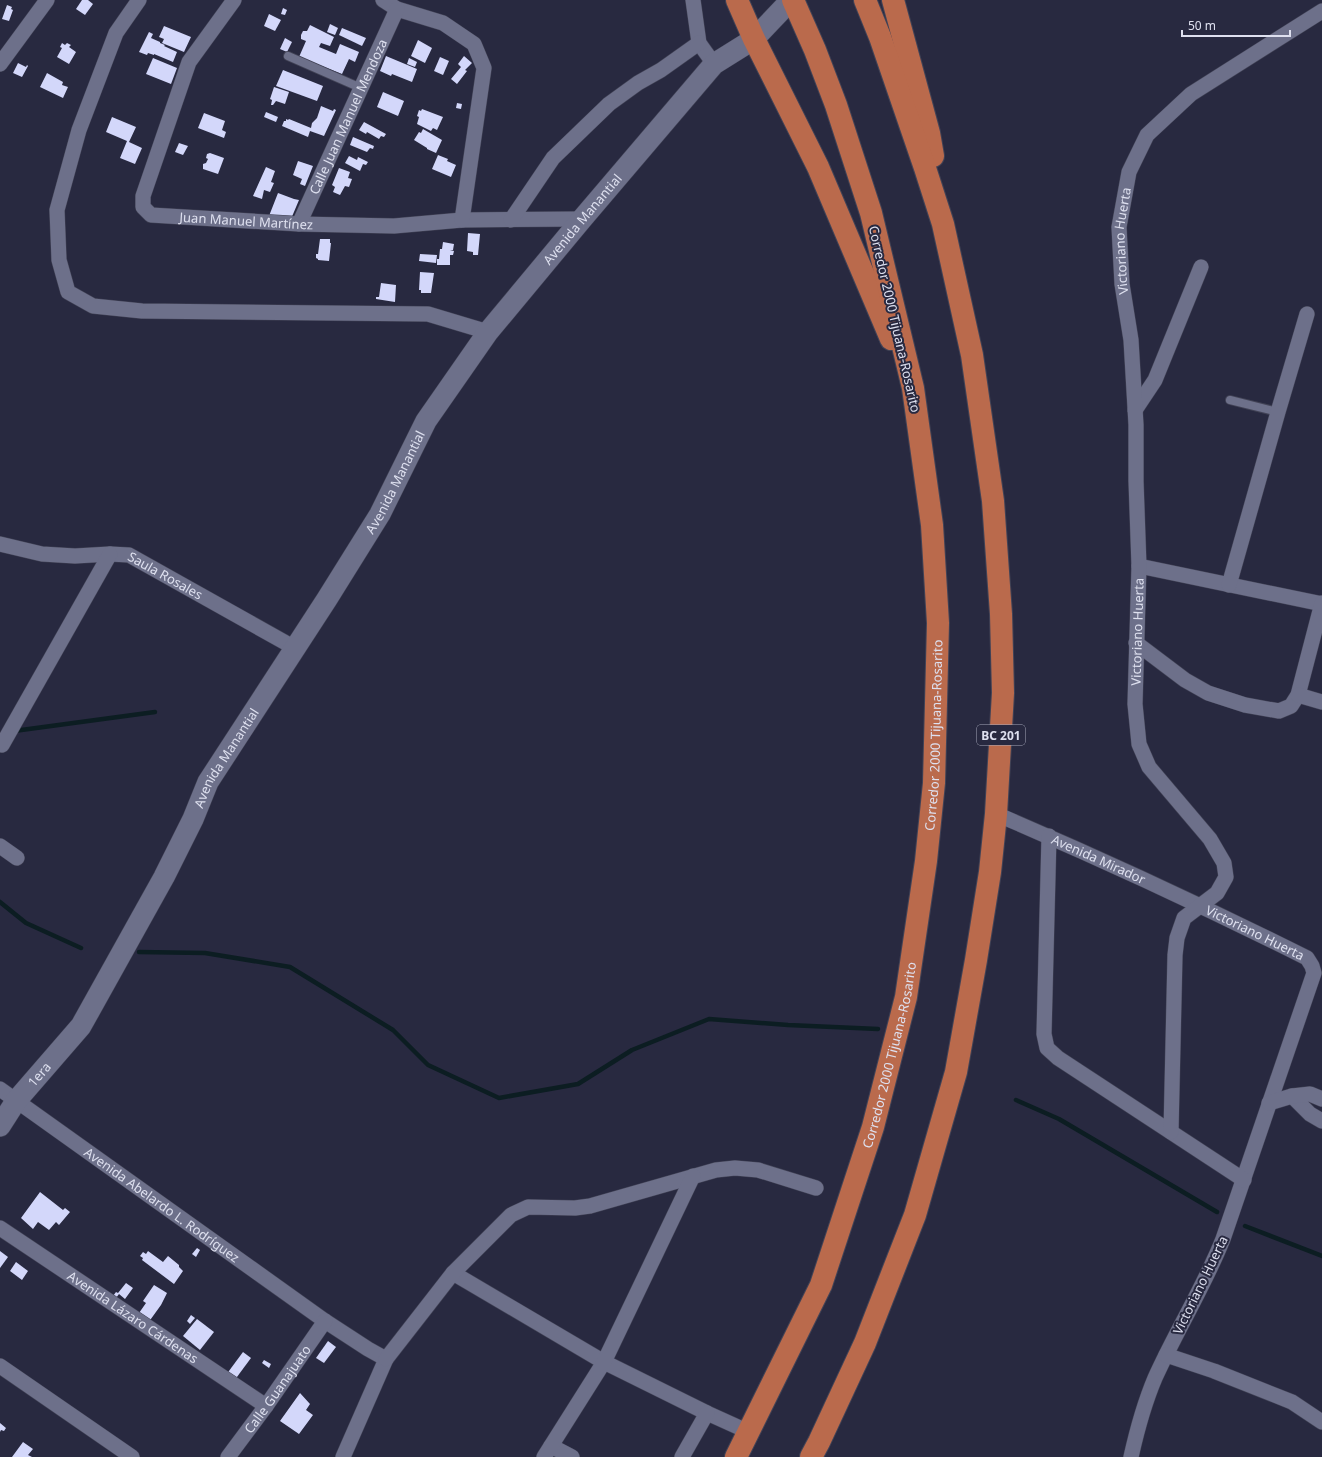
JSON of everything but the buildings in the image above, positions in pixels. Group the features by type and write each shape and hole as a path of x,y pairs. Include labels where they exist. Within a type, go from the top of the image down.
{"highway":[{"path":"737,0 754,39 818,167 913,388"},
{"name":"Corredor 2000 Tijuana-Rosarito","path":"736,1457 821,1285 873,1127 906,997 918,925 934,783 938,623 932,525 913,388 871,213 836,105 815,50 792,0"},
{"name":"BC 201","path":"811,1457 865,1344 915,1215 956,1072 990,872 996,814 1003,693 1001,614 993,501 972,355 943,224 880,37 865,0"},
{"path":"893,0 929,133 943,224"}],"main road":[{"name":"Avenida Manantial","path":"81,1026 164,878 194,819 208,782 327,599 380,514 426,421 488,332 714,64 754,39 792,0"},
{"name":"1era","path":"0,1126 8,1095 81,1026"}],"street":[{"path":"0,64 47,0"},
{"path":"139,0 116,33 79,130 57,210 59,260 68,292 93,306 142,311 428,314 488,332"},
{"name":"Juan Manuel Martínez","path":"234,0 189,62 143,196 143,207 151,215 299,224 394,226 462,220 582,219"},
{"path":"383,0 397,9 444,23 474,44 484,68 462,220"},
{"path":"693,0 699,43 714,64"},
{"name":"Calle Juan Manuel Mendoza","path":"299,224 397,9"},
{"name":"Victoriano Huerta","path":"1131,1457 1143,1410 1166,1356 1213,1265 1244,1180 1314,973 1307,958 1201,905 1217,893 1226,878 1224,863 1210,839 1149,767 1139,744 1135,704 1139,566 1135,410 1131,340 1122,284 1119,226 1130,172 1147,135 1191,94 1322,11"},
{"path":"510,220 554,158 608,104 638,83 661,70 699,43"},
{"path":"1135,410 1155,380 1201,267"},
{"path":"1229,585 1307,314"},
{"name":"Saula Rosales","path":"0,544 42,554 75,556 110,554 129,555 295,648"},
{"path":"2,745 110,554"},
{"name":"Victoriano Huerta","path":"1139,566 1322,603"},
{"path":"1294,701 1322,603"},
{"path":"1136,644 1185,680 1208,692 1245,705 1279,711 1294,701 1322,702"},
{"name":"Avenida Mirador","path":"996,814 1049,836 1201,905"},
{"path":"1049,836 1044,1034 1047,1048 1058,1058 1244,1180"},
{"path":"0,846 17,858"},
{"path":"1171,1132 1175,955 1177,938 1184,918 1201,905"},
{"path":"1269,1103 1292,1096 1310,1094 1322,1099"},
{"name":"Avenida Abelardo L. Rodríguez","path":"8,1095 325,1321 386,1359"},
{"path":"1292,1096 1310,1114 1322,1121"},
{"path":"343,1457 386,1359 454,1274 511,1215 519,1210 528,1207 575,1208 590,1206 693,1176 716,1170 735,1168 758,1170 816,1188"},
{"path":"572,1457 548,1452 604,1362 693,1176"},
{"name":"Avenida Lázaro Cárdenas","path":"0,1228 266,1406"},
{"path":"454,1274 604,1362 749,1432"},
{"name":"Calle Guanajuato","path":"228,1457 266,1406 325,1321"},
{"path":"1166,1356 1214,1371 1292,1402 1322,1422"},
{"path":"0,1366 132,1457"},
{"path":"682,1457 707,1413"}],"lane":[{"path":"288,56 361,88"},
{"path":"1230,400 1278,412"}],"waterway":[{"path":"14,731 155,712"},
{"path":"0,902 26,923 81,948"},
{"path":"139,952 205,953 290,967 393,1030 428,1065 499,1098 578,1084 632,1050 709,1019 788,1025 878,1029"},
{"path":"1016,1100 1059,1119 1217,1212"},
{"path":"1245,1226 1322,1256"}]}
